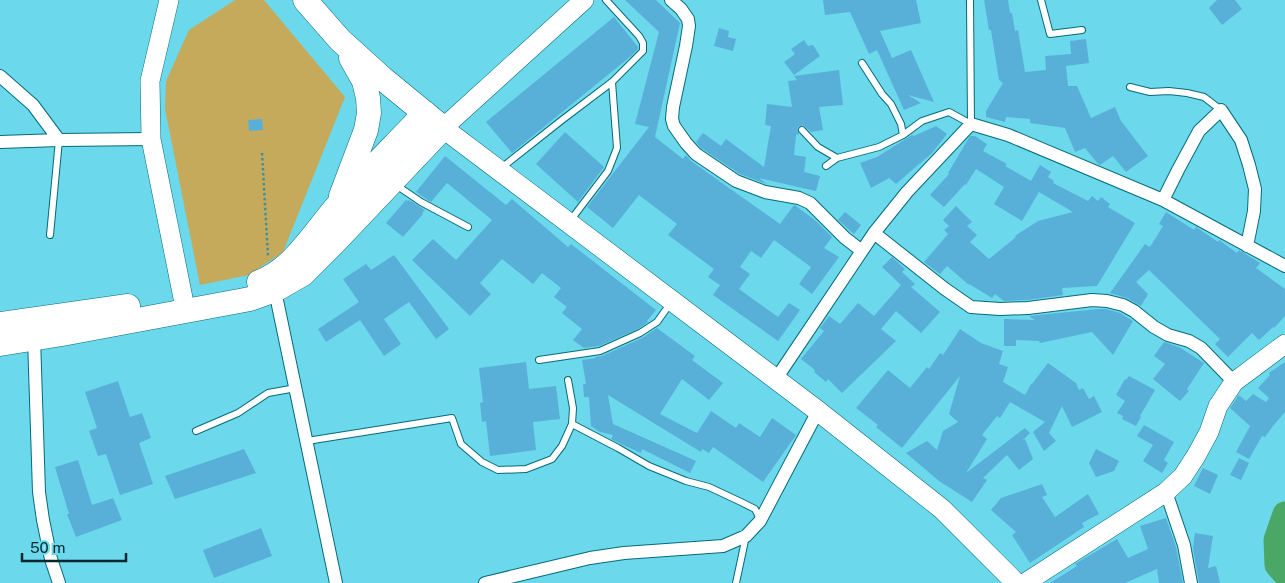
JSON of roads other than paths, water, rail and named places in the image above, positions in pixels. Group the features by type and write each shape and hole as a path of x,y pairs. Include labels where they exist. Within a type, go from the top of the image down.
{"highway":[{"path":"305,0 340,40 382,78 434,120"},
{"path":"339,204 366,130 369,112 364,81 340,40"},
{"path":"0,344 34,338 60,325 303,274 392,182 434,120"},
{"path":"0,324 60,325 250,300 272,282 297,256 339,204 434,120"}],"main road":[{"path":"434,120 818,411 942,509 1016,583"}],"street":[{"path":"168,0 150,81 151,139 183,298"},
{"path":"434,120 584,0"},
{"path":"671,0 688,19 689,26 672,119 674,126 686,144 696,154 736,182 765,192 799,198 810,203 845,238 862,251"},
{"path":"0,76 33,105 59,140"},
{"path":"1163,200 1199,131 1221,110 1241,140 1254,189 1254,211 1248,246"},
{"path":"776,379 874,233 906,192 972,124 1008,135 1163,200 1285,266"},
{"path":"0,142 151,139"},
{"path":"874,233 971,307 1028,308 1092,300 1124,305 1168,335 1189,341 1201,348 1234,382"},
{"path":"272,282 336,583"},
{"path":"34,338 39,492 42,520 59,583"},
{"path":"1025,583 1166,492 1184,476 1208,432 1218,406 1234,382 1285,344"},
{"path":"485,583 590,558 624,553 724,546 746,536 760,520 818,411"},
{"path":"1166,492 1184,546 1191,583"}],"lane":[{"path":"499,170 612,82 642,51 643,43 639,36 606,0"},
{"path":"826,166 837,158 879,147 903,135 922,120 949,112 972,124 970,0"},
{"path":"1041,0 1050,34 1082,30"},
{"path":"862,63 882,94 891,104 902,124 903,135"},
{"path":"569,222 608,171 617,148 612,82"},
{"path":"1130,87 1150,92 1187,92 1204,97 1221,110"},
{"path":"802,130 818,147 837,158"},
{"path":"50,234 59,140"},
{"path":"392,182 421,202 468,227"},
{"path":"539,360 600,351 640,334 656,322 673,301"},
{"path":"307,440 452,418 460,444 482,462 498,470 526,469 552,459 562,446 572,424 573,408 568,380"},
{"path":"196,431 238,413 268,393 296,388"},
{"path":"572,424 649,466 686,481 709,487 755,509 760,520"},
{"path":"736,583 746,536"}],"waterway":[{"path":"1285,514 1276,540 1277,565 1285,574"}]}
